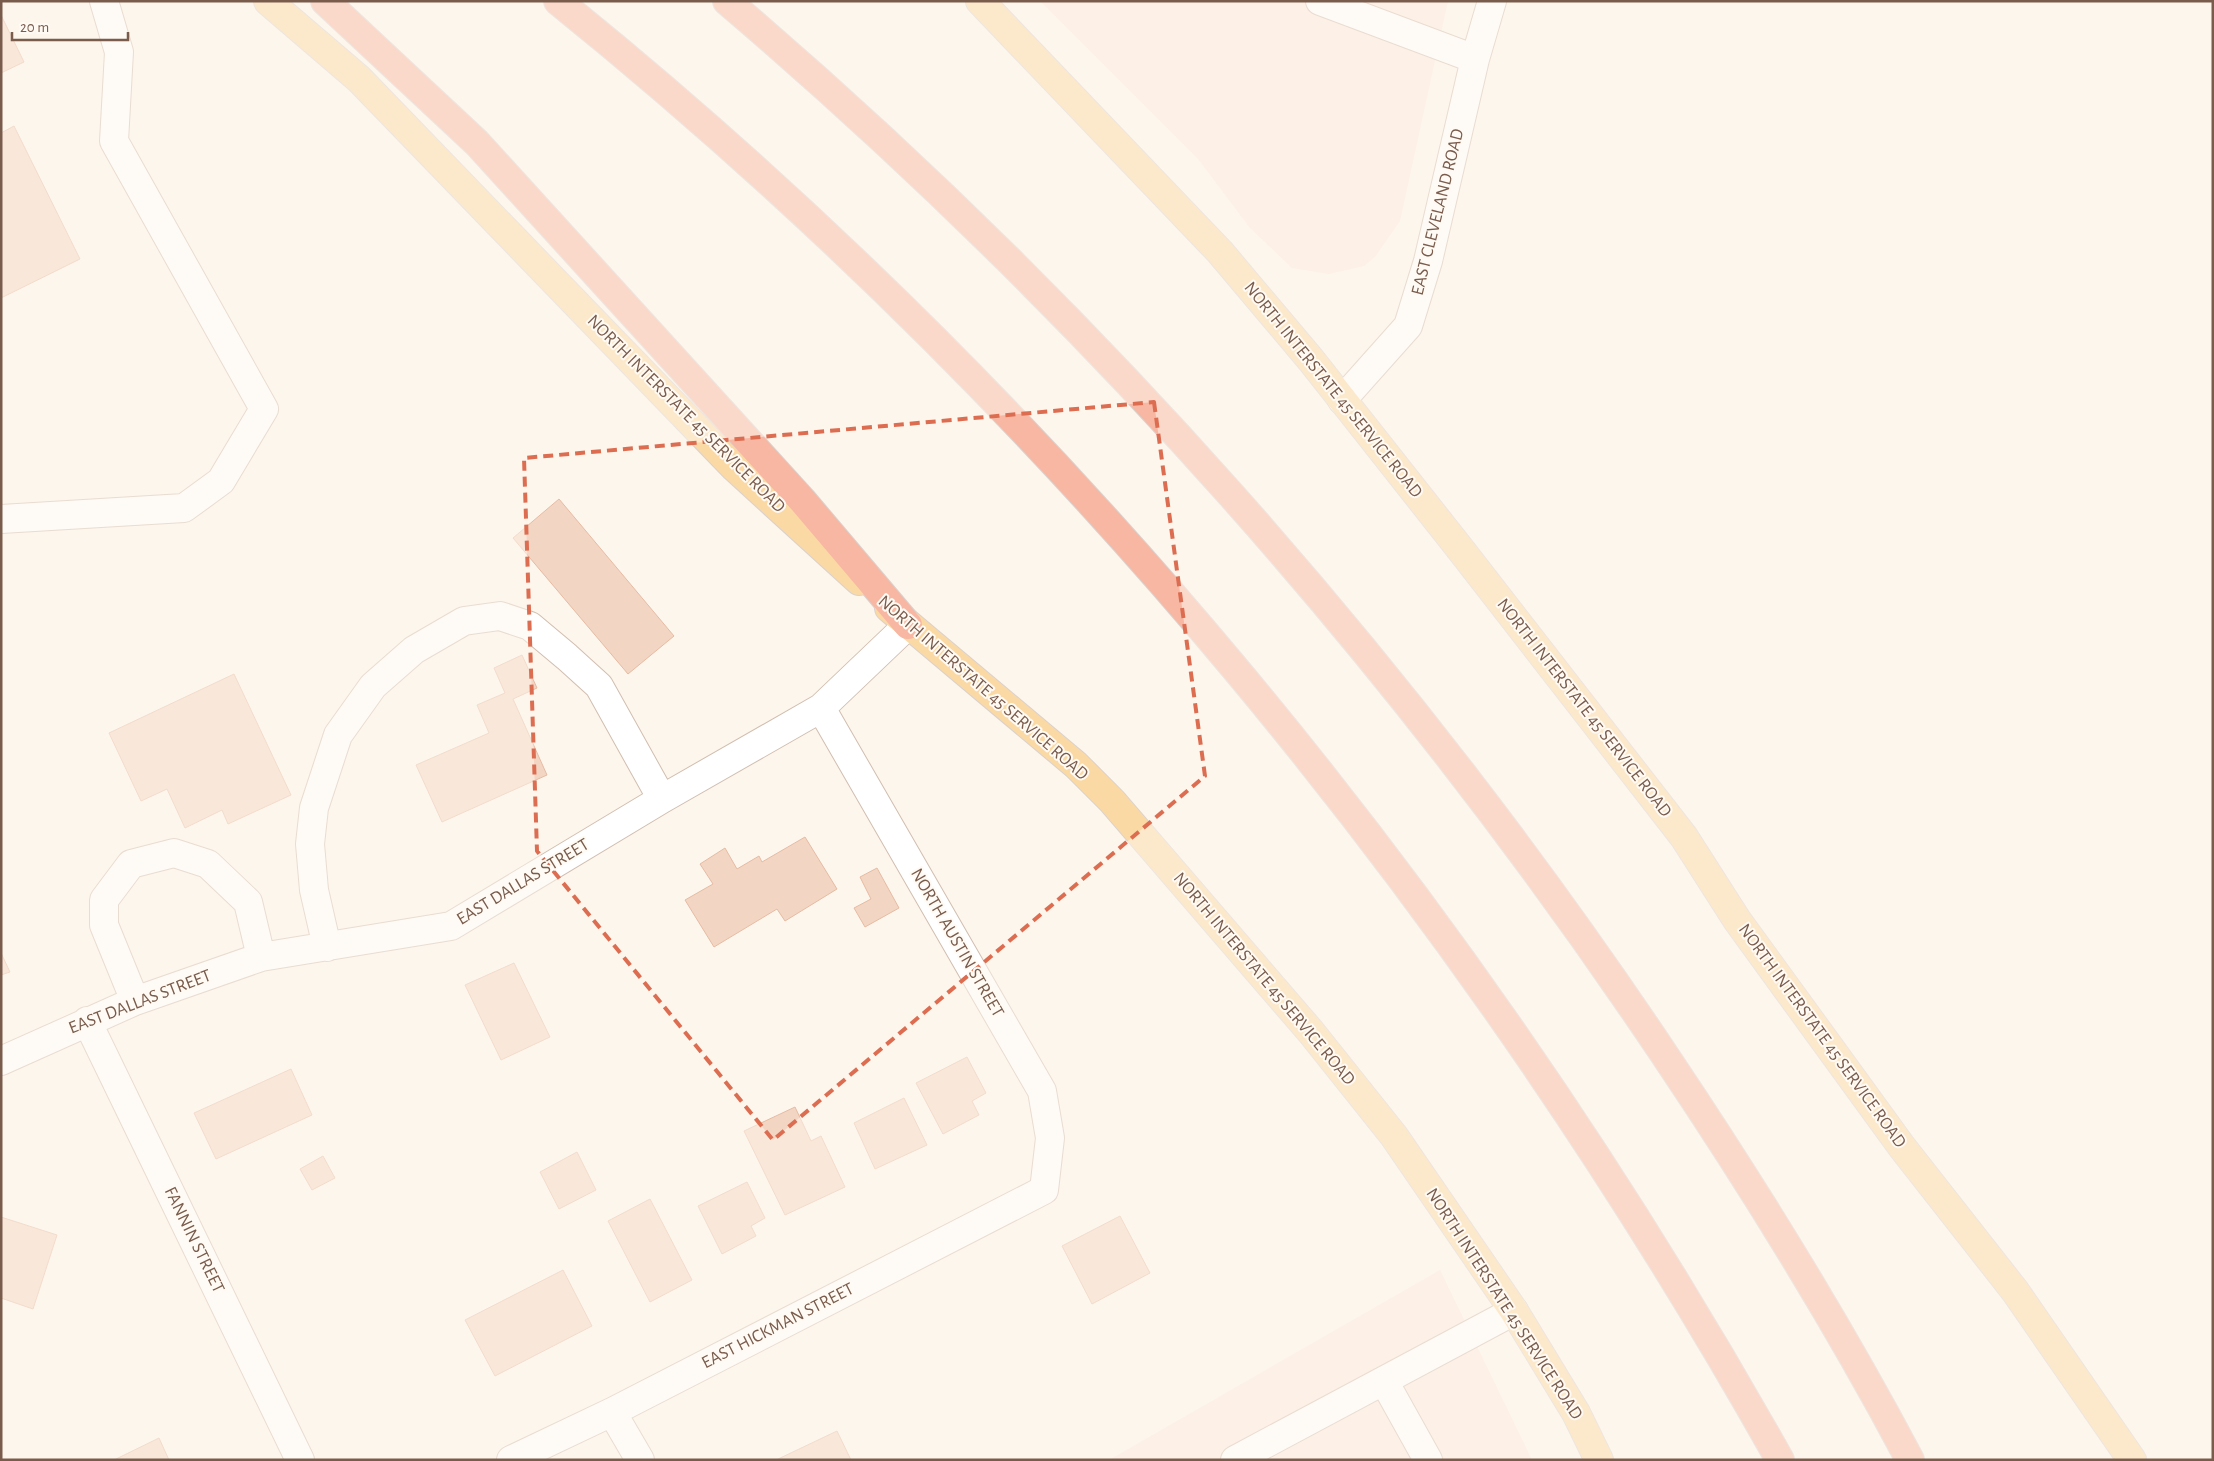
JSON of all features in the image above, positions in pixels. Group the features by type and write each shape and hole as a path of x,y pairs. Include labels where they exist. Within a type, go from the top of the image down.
{"highway":[{"path":"325,1 477,143 796,493 908,625"},
{"path":"558,1 743,159 895,302 1089,502 1230,662 1387,858 1453,946 1534,1060 1687,1298 1780,1460"},
{"path":"728,1 927,181 1110,364 1256,523 1391,683 1554,896 1680,1077 1788,1248 1910,1460"}],"main road":[{"name":"NORTH INTERSTATE 45 SERVICE ROAD","path":"268,1 359,79 735,468 908,625 1076,765 1112,801 1311,1032 1388,1129 1514,1311 1576,1413 1600,1460"},
{"name":"NORTH INTERSTATE 45 SERVICE ROAD","path":"980,1 1220,252 1342,400 1684,837 1737,920 1902,1147 2015,1291 2132,1460"}],"street":[{"path":"1,520 184,508 221,480 264,409 114,141 119,52 104,1"},
{"path":"1320,1 1475,59"},
{"name":"EAST CLEVELAND ROAD","path":"1342,400 1408,326 1428,261 1475,59 1492,1"},
{"path":"327,947 314,890 310,844 314,808 338,735 373,686 414,650 464,621 500,616 530,626 593,680 599,686 662,800"},
{"name":"EAST DALLAS STREET","path":"1,1061 135,1001 261,957 451,926 821,708 908,625"},
{"name":"NORTH AUSTIN STREET","path":"821,708 1042,1091 1050,1138 1044,1190"},
{"path":"135,1001 104,925 104,900 131,864 174,854 208,864 248,902 261,957"},
{"name":"FANNIN STREET","path":"87,1021 300,1460"},
{"name":"EAST HICKMAN STREET","path":"511,1460 612,1412 1044,1190"},
{"path":"1235,1460 1514,1311"},
{"path":"1384,1381 1428,1460"},
{"path":"612,1412 640,1460"}],"highlighted area":[{"path":"1154,402 1205,776 773,1140 537,851 524,458"}],"shaded area":[{"path":"1040,1 1448,1 1400,221 1375,257 1364,266 1329,274 1292,268 1250,228 1199,160"},
{"path":"1440,1270 1532,1460 1109,1460"}],"building":[{"path":"1,15 24,62 1,73"},
{"path":"14,126 80,259 1,298 1,133"},
{"path":"559,499 674,636 628,674 513,538"},
{"path":"522,655 537,688 513,699 547,775 442,822 416,765 489,733 477,705 505,693 494,668"},
{"path":"234,674 291,795 228,824 222,810 185,828 167,789 141,801 109,733"},
{"path":"805,837 837,889 785,921 777,909 714,947 685,900 713,884 700,864 725,848 737,869 759,856 762,862"},
{"path":"877,868 899,908 865,927 854,908 871,899 860,877"},
{"path":"1,953 10,972 1,975"},
{"path":"514,963 550,1037 501,1060 465,985"},
{"path":"967,1057 986,1093 972,1101 979,1115 943,1134 916,1083"},
{"path":"291,1069 312,1115 216,1159 194,1113"},
{"path":"904,1098 927,1145 875,1169 854,1123"},
{"path":"795,1107 811,1141 821,1136 845,1187 785,1215 744,1131"},
{"path":"577,1152 596,1190 559,1209 540,1172"},
{"path":"323,1156 335,1178 312,1190 300,1169"},
{"path":"747,1182 765,1218 751,1226 756,1236 722,1254 698,1206"},
{"path":"650,1199 692,1280 650,1302 608,1221"},
{"path":"1120,1216 1150,1273 1092,1304 1062,1246"},
{"path":"1,1217 57,1235 33,1309 1,1298"},
{"path":"563,1270 592,1326 495,1376 465,1320"},
{"path":"837,1431 851,1460 776,1460"},
{"path":"159,1438 169,1460 114,1460"}]}
